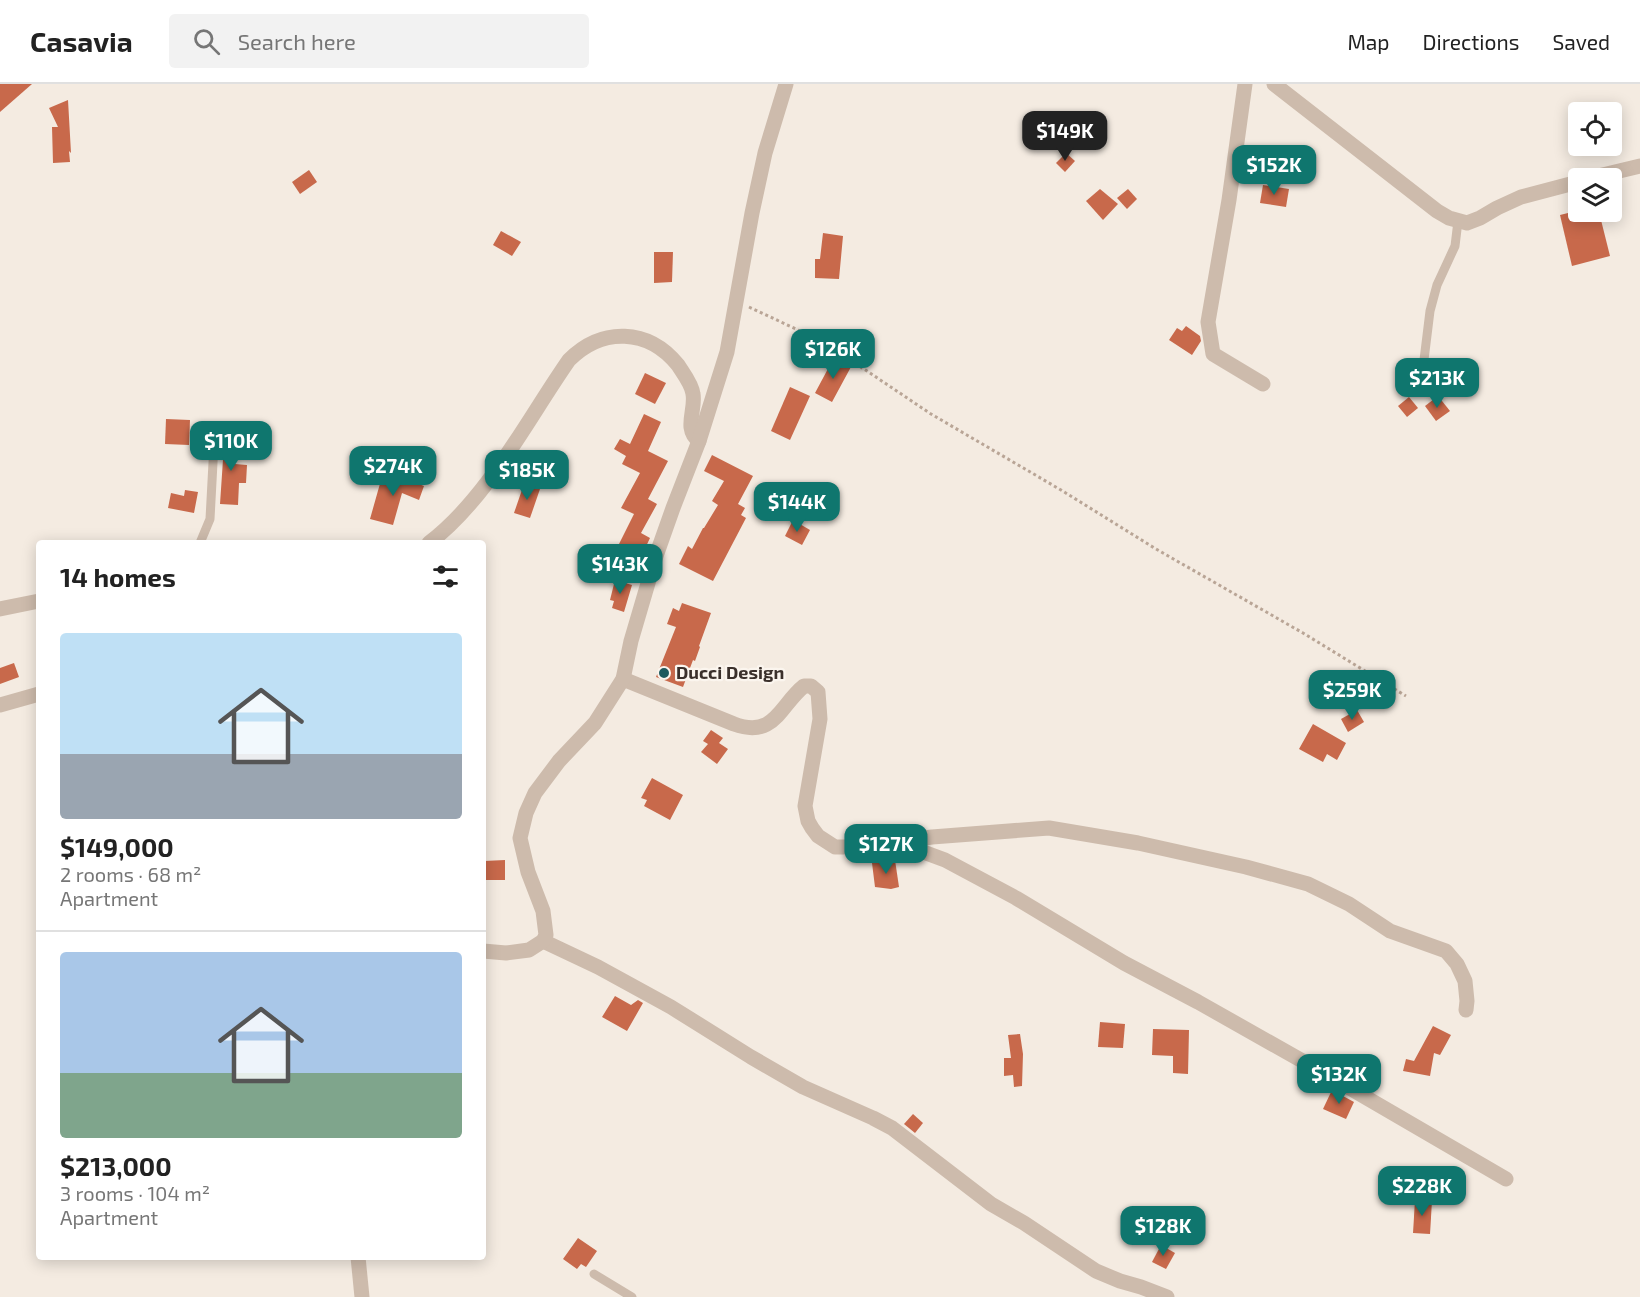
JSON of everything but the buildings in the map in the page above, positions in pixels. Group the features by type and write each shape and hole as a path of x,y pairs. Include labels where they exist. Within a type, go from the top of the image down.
{"street":[{"path":"486,951 506,953 529,950 543,941 546,935 543,911 528,872 520,838 526,813 535,793 559,761 595,723 623,679 631,641 656,556 699,441 726,352 765,153 786,84"},
{"path":"1245,84 1208,322 1213,354 1263,384"},
{"path":"1275,84 1437,211 1458,221 1467,223 1521,197 1568,185"},
{"path":"1622,170 1640,166"},
{"path":"432,540 479,492 569,360 577,352 598,341 622,336 635,337 647,340 667,354 683,372 693,394 690,427 692,435 699,441"},
{"path":"0,609 36,602"},
{"path":"623,679 734,724 750,727 774,720 804,686 815,688 818,692 820,719 805,806 808,821 818,836 835,847 861,847 932,837 1049,828 1182,852 1308,884 1349,904 1390,931 1446,951 1457,964 1465,981 1466,1010"},
{"path":"0,705 36,695"},
{"path":"897,842 945,860 1016,898 1124,963 1269,1042 1506,1179"},
{"path":"543,941 671,1006 803,1087 892,1128 992,1204 1096,1270 1167,1297"},
{"path":"358,1260 362,1297"}],"lane":[{"path":"1422,376 1430,311 1437,285 1455,246 1458,221"},
{"path":"201,540 210,519 214,444"},
{"path":"594,1274 632,1297"}],"path":[{"path":"737,301 796,329 931,414 1406,696"}],"place":[{"name":"Ducci Design","path":"664,673"}]}
